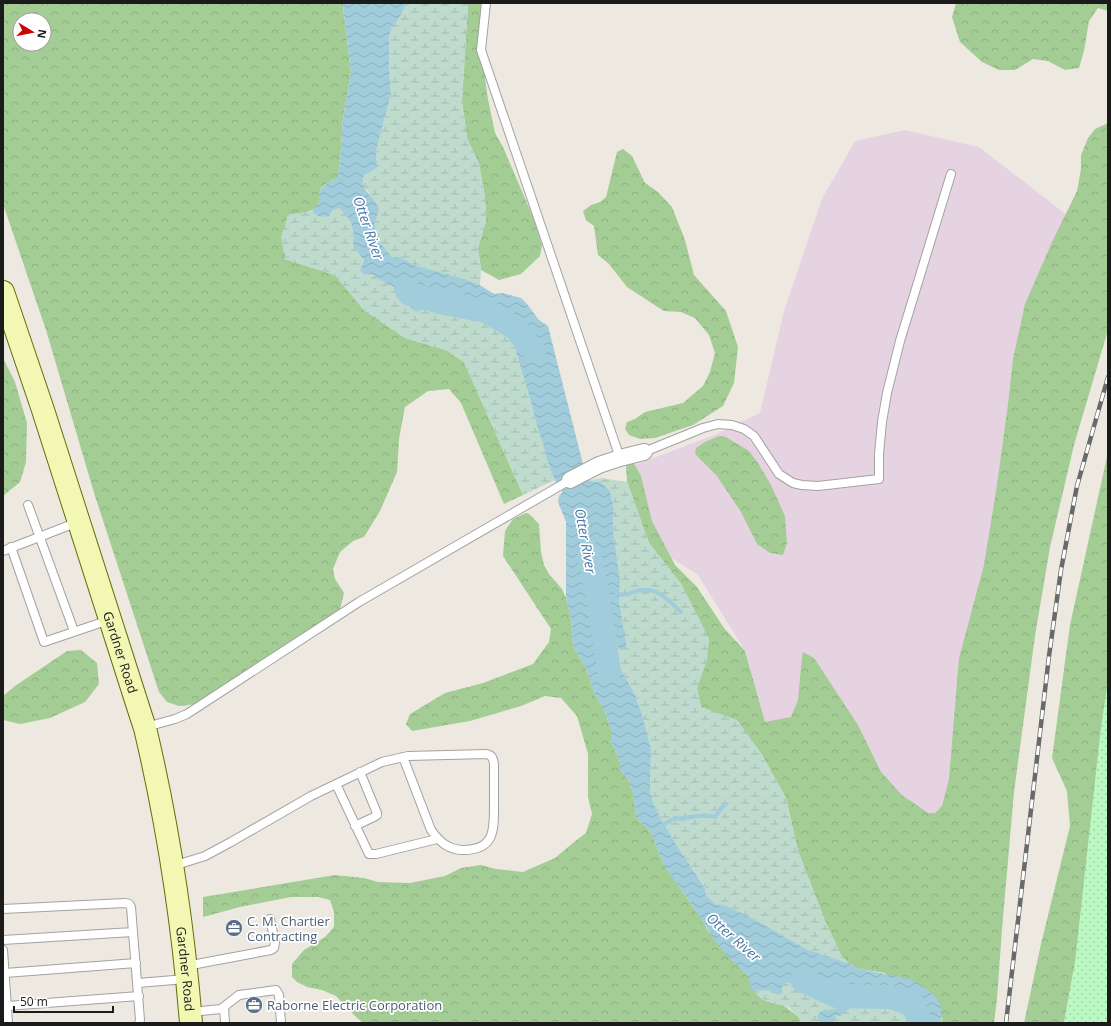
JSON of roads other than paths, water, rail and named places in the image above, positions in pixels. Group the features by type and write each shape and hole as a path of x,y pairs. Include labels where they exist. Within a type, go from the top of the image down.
{"main road":[{"name":"Gardner Road","path":"3,292 43,410 145,728 161,802 172,866 186,973 190,1018"}],"street":[{"path":"570,480 599,465 644,452"}],"lane":[{"path":"486,3 481,50 620,458"},
{"path":"644,452 703,428 718,424 732,424 744,429 754,436 779,474 793,483 818,486 878,479 882,422 887,393 902,334 951,174"},
{"path":"145,728 187,714 359,602 570,480"},
{"path":"28,505 74,632"},
{"path":"79,522 7,549 44,642 110,619"},
{"path":"172,866 205,856 311,796 382,762 403,757 491,755 493,758 494,825 491,837 487,842 480,848 473,850 454,849 437,839 431,830 403,757"},
{"path":"355,826 377,815 360,772"},
{"path":"336,784 369,854 376,854 437,839"},
{"path":"3,909 129,904 138,984 140,1020 138,1023"},
{"path":"138,984 186,973 270,950 274,948 275,942 270,919"},
{"path":"3,940 133,932"},
{"path":"3,950 8,1023"},
{"path":"4,973 136,963"},
{"path":"190,1018 224,1007 239,995 276,990 278,995 281,1023"},
{"path":"7,1006 138,996"},
{"path":"224,1007 225,1023"}],"water":[{"path":"344,3 406,3 398,20 392,27 389,36 391,94 377,147 377,163 375,169 364,175 363,180 365,189 378,208 377,218 374,222 379,242 392,257 398,257 414,265 465,279 480,285 495,294 503,293 521,298 539,320 548,326 587,480 601,482 610,491 614,509 613,530 620,580 619,601 627,648 626,650 620,650 610,629 608,611 602,592 598,585 591,588 590,598 595,620 633,691 641,712 651,749 650,791 655,808 674,841 705,888 706,895 715,904 727,906 763,924 808,950 848,963 860,969 910,979 936,997 941,1006 941,1023 911,1023 909,1006 903,999 885,989 865,993 856,993 853,1003 849,1009 840,1016 833,1015 835,1023 820,1023 817,1017 821,1011 845,1007 848,1000 845,995 816,992 797,984 789,983 785,983 782,987 782,993 778,995 768,990 753,990 750,987 750,981 747,975 730,959 714,940 664,865 652,835 636,816 633,792 628,780 620,769 620,762 611,741 611,729 604,709 596,697 585,666 573,646 571,619 566,598 566,522 558,502 562,490 558,488 547,460 512,338 513,327 511,320 508,317 507,325 493,314 480,307 457,299 445,299 431,304 417,312 411,308 407,296 401,291 372,274 365,275 362,273 360,270 364,260 353,243 352,226 347,216 339,208 333,210 328,217 319,216 314,214 312,211 318,205 320,191 322,188 338,177 343,118 351,72 343,6"}],"waterway":[{"name":"Otter River","path":"407,291 410,294 444,303 487,311 515,328 534,351"},
{"name":"Otter River","path":"589,553 600,609 609,671"},
{"path":"616,594 625,595 637,591 650,590 666,598 681,612"},
{"path":"661,826 675,818 683,819 704,815 715,817 726,804"},
{"name":"Otter River","path":"802,980 837,996 890,997 913,1004 920,1023"}],"railway":[{"path":"1006,1023 1049,656 1061,570 1077,486 1108,377"}],"place":[{"name":"C. M. Chartier Contracting","path":"234,928"},
{"name":"Raborne Electric Corporation","path":"254,1005"}]}
